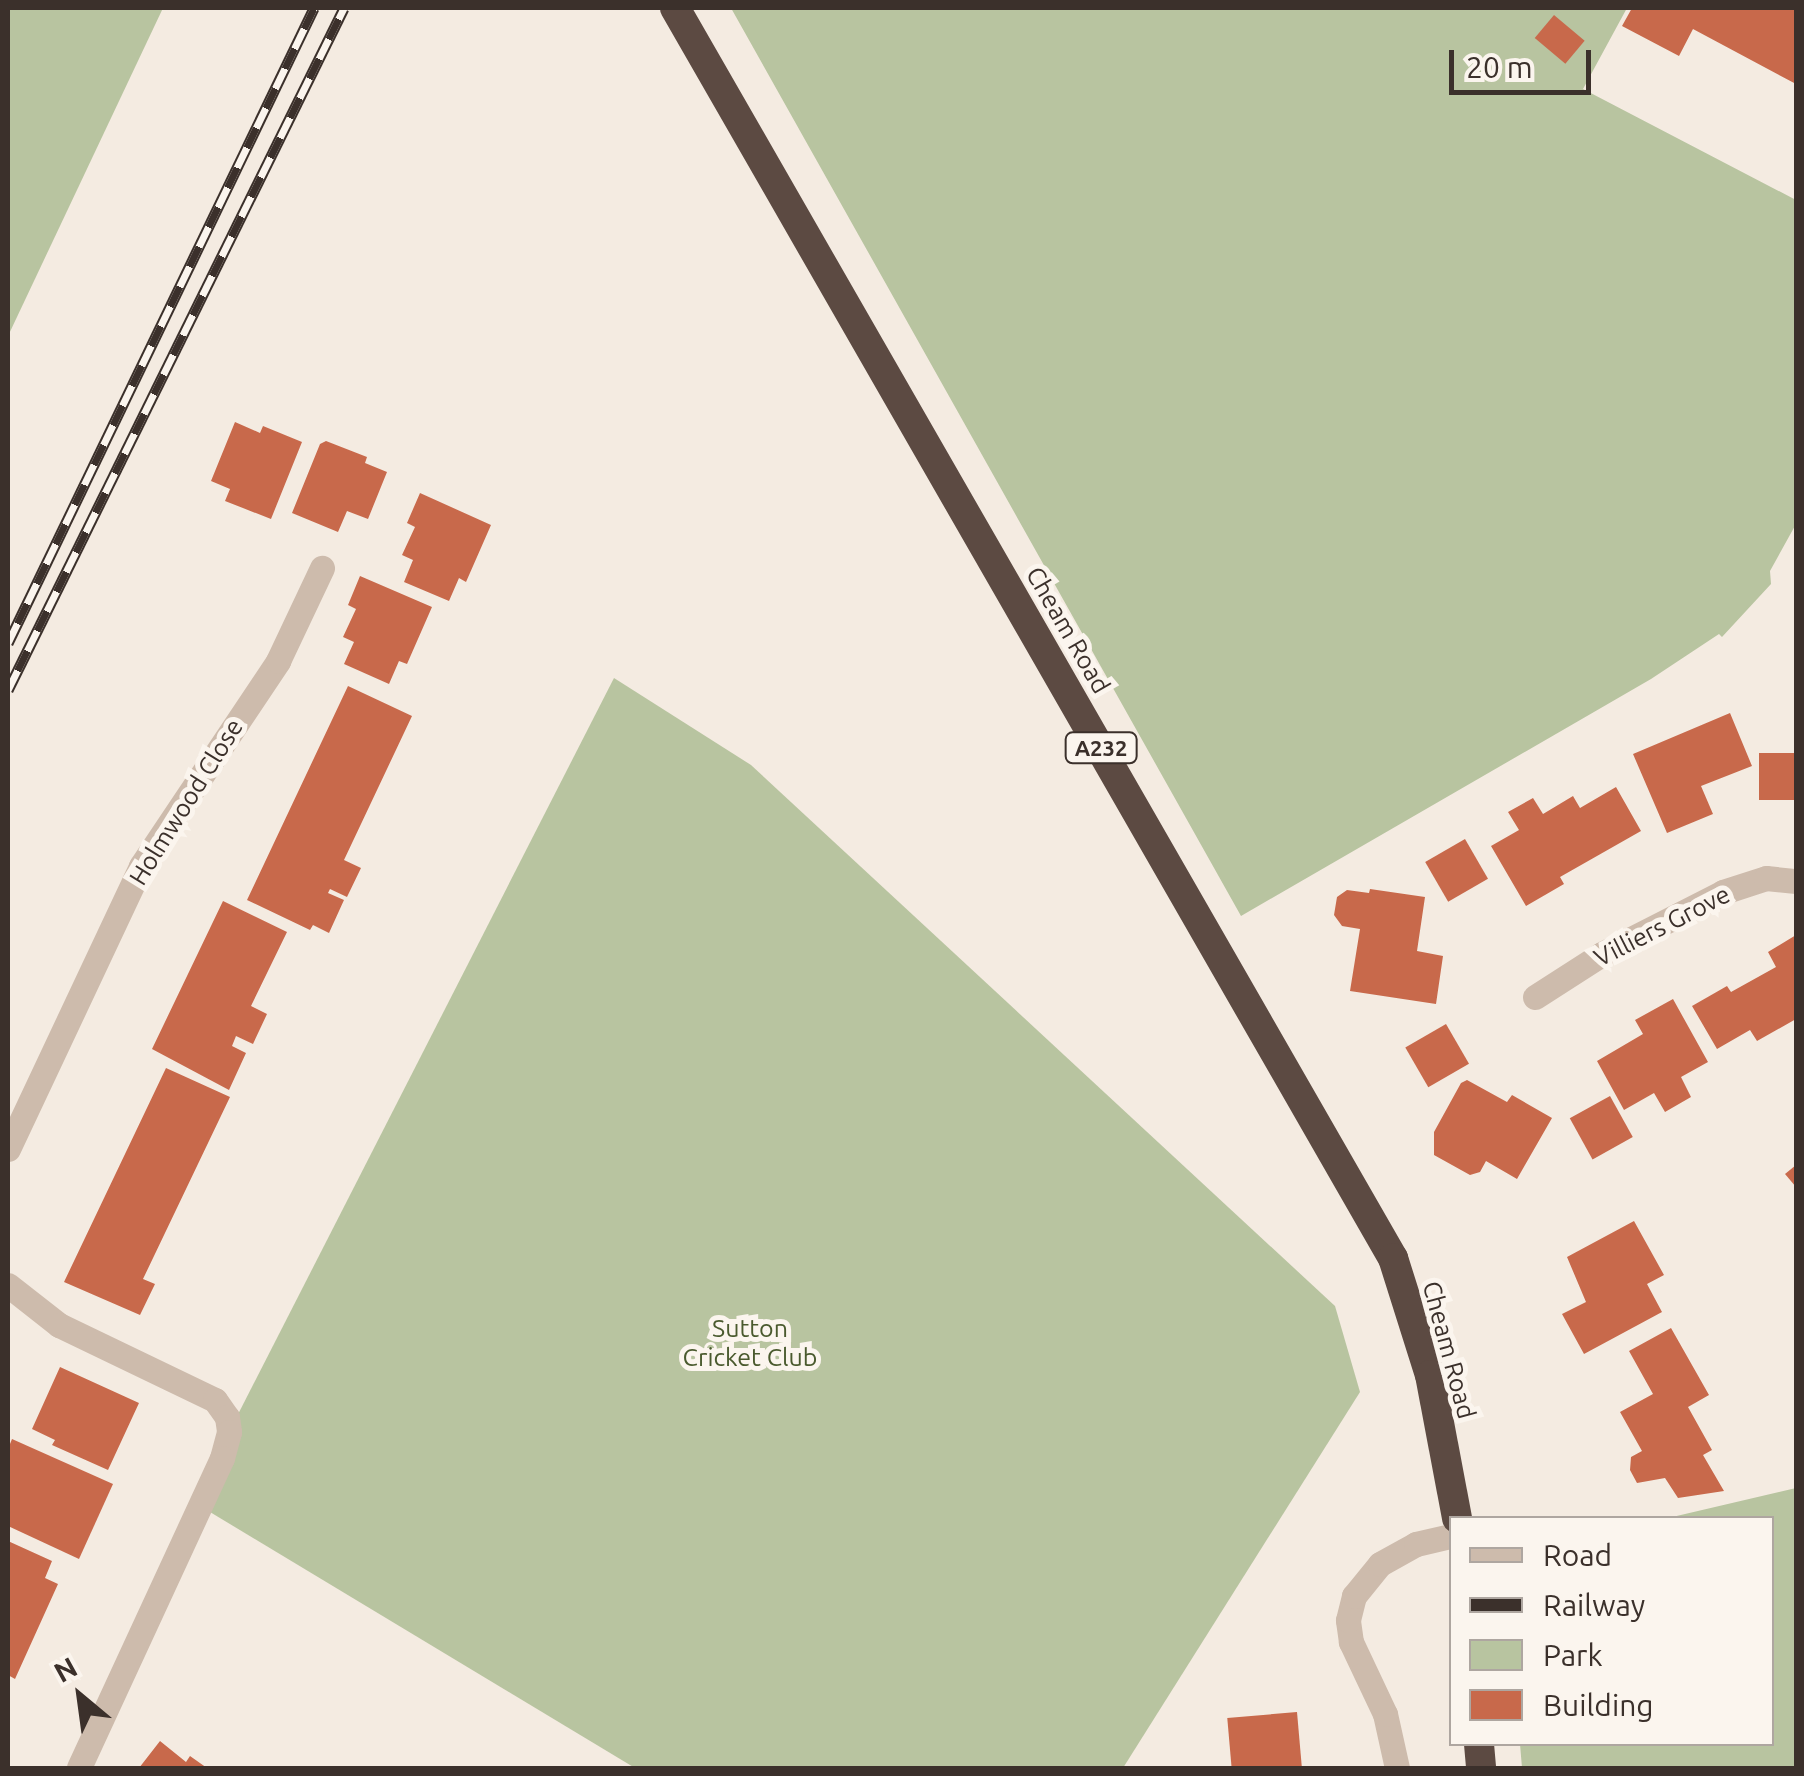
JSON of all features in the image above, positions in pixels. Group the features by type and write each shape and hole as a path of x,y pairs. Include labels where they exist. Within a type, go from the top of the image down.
{"highway":[{"name":"Cheam Road","path":"675,8 1394,1258 1430,1376 1457,1516"}],"street":[{"name":"Holmwood Close","path":"8,1148 148,854 278,662 322,568"},
{"name":"Villiers Grove","path":"1535,997 1602,954 1723,892 1766,878 1796,880"},
{"path":"8,1285 59,1325 215,1400 226,1417 229,1432 222,1458 79,1768"},
{"path":"1397,1768 1385,1714 1351,1642 1348,1620 1354,1596 1380,1564 1416,1544 1449,1537"}],"green space":[{"path":"8,8 163,8 8,336"},
{"path":"731,8 1627,8 1583,89 1796,200 1796,524 1770,571 1771,584 1722,637 1719,634 1651,679 1241,916"},
{"name":"Sutton Cricket Club","path":"614,678 751,765 1335,1306 1360,1392 1123,1768 635,1768 200,1506 229,1432"},
{"path":"1796,1488 1796,1768 1522,1768 1520,1746 1774,1746 1774,1516 1677,1516"}],"building":[{"path":"1632,8 1796,8 1796,84 1693,29 1679,56 1622,26"},
{"path":"1554,15 1585,41 1565,64 1535,38"},
{"path":"235,422 260,433 263,426 302,442 271,519 225,501 230,489 211,481"},
{"path":"326,441 367,457 365,463 387,472 368,519 347,511 338,532 292,513 320,444"},
{"path":"420,493 491,525 466,582 459,578 449,601 404,582 413,560 402,555 415,527 407,523"},
{"path":"360,576 432,607 407,664 399,661 389,684 344,664 354,642 343,637 356,609 348,605"},
{"path":"348,686 412,716 344,860 361,868 347,897 330,889 328,893 344,900 329,933 313,925 310,930 247,900"},
{"path":"1730,713 1752,766 1701,786 1713,814 1667,833 1633,754"},
{"path":"1759,753 1796,753 1796,800 1759,800"},
{"path":"1616,787 1641,831 1560,877 1564,884 1526,906 1491,846 1519,830 1508,812 1533,798 1543,814 1573,796 1580,808"},
{"path":"1465,839 1488,879 1448,902 1425,862"},
{"path":"1370,889 1425,897 1417,951 1443,956 1436,1004 1350,991 1360,929 1342,926 1334,915 1337,897 1347,890 1369,893"},
{"path":"223,901 287,932 251,1006 267,1014 253,1044 236,1036 232,1046 246,1053 229,1090 152,1049"},
{"path":"1796,935 1796,1019 1757,1041 1750,1030 1717,1049 1692,1006 1727,986 1731,992 1776,967 1768,952"},
{"path":"1673,999 1708,1062 1681,1077 1691,1097 1665,1112 1654,1093 1624,1110 1597,1061 1643,1034 1635,1020"},
{"path":"1446,1024 1469,1064 1428,1087 1405,1048"},
{"path":"166,1068 230,1097 143,1279 155,1284 140,1315 64,1282"},
{"path":"1467,1080 1507,1102 1512,1095 1552,1118 1517,1179 1486,1161 1480,1172 1470,1175 1434,1155 1434,1132 1461,1083"},
{"path":"1610,1096 1633,1137 1593,1159 1570,1118"},
{"path":"1796,1165 1796,1187 1785,1174"},
{"path":"1634,1221 1664,1275 1647,1284 1662,1312 1584,1354 1562,1314 1586,1302 1567,1257"},
{"path":"1671,1328 1709,1395 1688,1407 1712,1450 1703,1455 1724,1491 1678,1498 1665,1478 1637,1483 1630,1470 1631,1457 1642,1451 1620,1412 1653,1394 1629,1351"},
{"path":"60,1367 139,1403 108,1470 52,1445 55,1440 32,1429"},
{"path":"12,1439 113,1484 79,1559 8,1526 8,1449"},
{"path":"8,1541 52,1561 45,1578 58,1584 15,1679 8,1675"},
{"path":"1297,1712 1302,1768 1232,1768 1227,1718"},
{"path":"160,1741 186,1762 190,1756 207,1768 139,1768"}],"railway":[{"path":"8,643 314,8"},
{"path":"8,690 344,8"}]}
